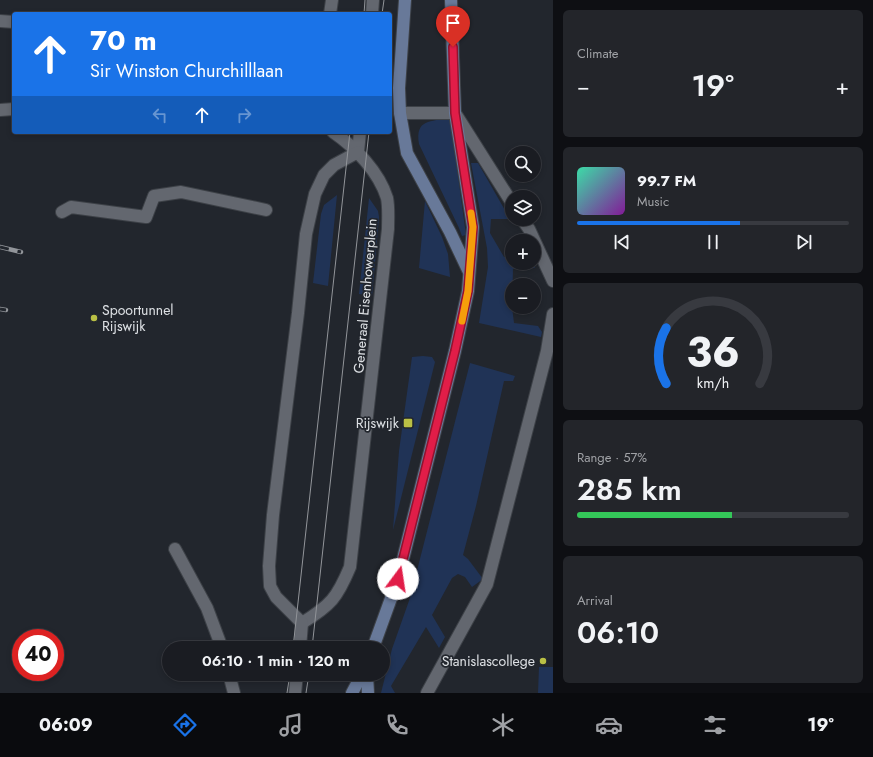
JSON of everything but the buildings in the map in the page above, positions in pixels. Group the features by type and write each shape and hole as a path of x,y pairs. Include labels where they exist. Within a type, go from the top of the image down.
{"street":[{"path":"330,12 332,0"},
{"path":"372,12 373,0"},
{"path":"405,0 399,88 400,113 407,153 450,232 469,271"},
{"path":"376,641 398,579 455,351 468,291 473,227 455,113 451,0"},
{"path":"0,21 12,22"},
{"path":"0,110 12,109"},
{"path":"400,113 455,113"},
{"path":"455,113 505,192"},
{"name":"Generaal Eisenhowerplein","path":"302,623 332,602 343,584 350,567 388,229 387,200 380,183 358,152 349,143 336,134"},
{"path":"301,641 302,623 276,597 270,586 269,566 273,515 300,298 306,234 315,194 324,175 334,165 358,152 360,134"},
{"path":"62,212 71,207 146,217 154,196 180,192 266,210"},
{"path":"527,226 553,281"},
{"path":"427,693 487,584 547,351 553,314"},
{"path":"175,549 205,603 219,641"},
{"path":"231,681 234,693"},
{"path":"295,693 296,681"},
{"path":"352,693 358,681"},
{"path":"367,681 368,693"}],"shaded area":[{"path":"449,117 452,119 454,146 466,235 462,236 419,144 418,136 419,130 426,123"},
{"path":"471,163 478,163 505,210 505,219 491,219 490,233 505,257 505,270 513,270 513,278 505,278 505,314 513,314 514,323 538,326 542,332 541,337 479,323 488,267 487,248"},
{"path":"337,195 328,286 313,283 321,214 324,205"},
{"path":"369,198 378,211 379,217 372,296 359,294"},
{"path":"425,201 442,237 448,254 450,277 419,268"},
{"path":"412,357 432,357 435,362 393,530 399,451"},
{"path":"470,363 515,376 513,381 504,381 476,506 463,555 468,559 483,579 472,587 465,577 458,574 452,578 432,615 445,637 439,648 426,627 391,686 395,693 381,693 384,681 390,681 390,657 410,598"},
{"path":"539,667 553,667 553,693 538,693"}],"tram line":[{"path":"364,12 365,0"},
{"path":"382,12 384,0"},
{"path":"294,641 350,134"},
{"path":"313,641 369,134"},
{"path":"287,693 289,681"},
{"path":"306,693 308,681"}],"railway":[{"path":"0,247 21,252"},
{"path":"0,309 6,310"}],"slow traffic":[{"path":"462,321 468,291 473,227 471,213"}],"place":[{"name":"Spoortunnel Rijswijk","path":"94,318"},
{"name":"Rijswijk","path":"408,423"},
{"name":"Stanislascollege","path":"543,661"}],"route":[{"path":"398,579 455,351 468,291 473,227 455,113 453,47"}]}
